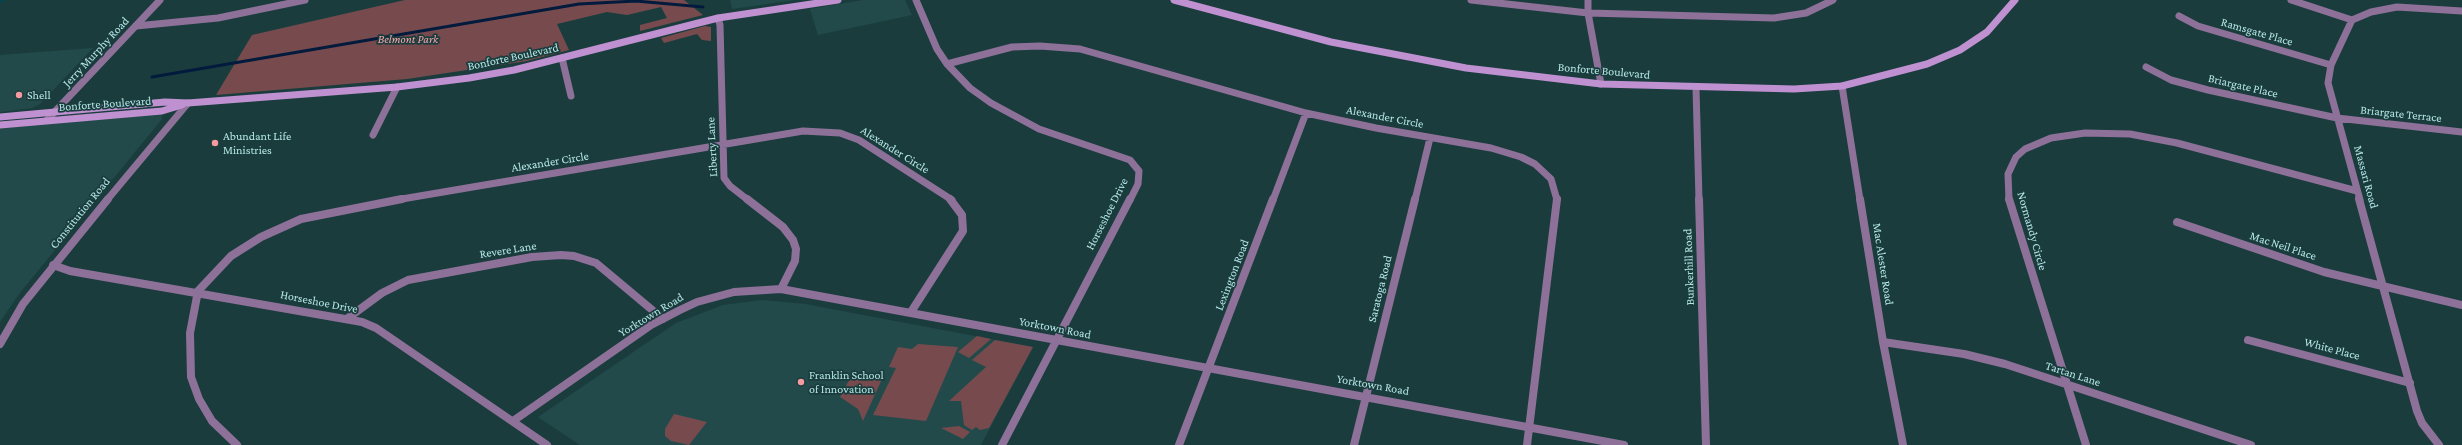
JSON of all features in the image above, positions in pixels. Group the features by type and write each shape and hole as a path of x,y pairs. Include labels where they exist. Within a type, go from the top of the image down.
{"main road":[{"name":"Bonforte Boulevard","path":"0,117 166,102 188,104 397,87 514,70 718,18 838,0"},
{"name":"Bonforte Boulevard","path":"1174,0 1331,42 1396,56 1466,68 1601,84 1696,88 1794,88 1842,86 1897,73 1960,50 1987,32 2015,0"},
{"name":"Bonforte Boulevard","path":"0,125 162,111 188,104"}],"street":[{"name":"Jerry Murphy Road","path":"47,120 160,0"},
{"path":"136,26 218,18 305,0"},
{"name":"Horseshoe Drive","path":"916,0 937,49 947,64 970,88 990,103 1039,129 1117,154 1130,160 1139,171 1138,184 1002,445"},
{"path":"1471,0 1588,13 1774,18 1806,13 1833,0"},
{"path":"1588,0 1588,13 1601,84"},
{"path":"2291,0 2352,20 2371,12 2397,7 2462,11"},
{"name":"Ramsgate Place","path":"2179,16 2198,26 2330,64"},
{"name":"Liberty Lane","path":"718,18 720,25 723,145 726,182 783,227 793,240 796,249 795,262 781,289"},
{"name":"Massari Road","path":"2352,20 2330,64 2328,83 2422,423 2439,445"},
{"name":"Alexander Circle","path":"947,64 1012,47 1059,46 1080,49 1306,113 1430,138 1491,148 1521,157 1545,172 1556,188 1557,197 1527,445"},
{"path":"562,58 570,96"},
{"name":"Briargate Place","path":"2146,67 2171,80 2208,90 2337,118"},
{"name":"Mac Alester Road","path":"1842,86 1883,342 1903,445"},
{"path":"373,135 397,87"},
{"name":"Bunkerhill Road","path":"1696,88 1706,445"},
{"name":"Constitution Road","path":"0,344 23,304 53,265 188,104"},
{"name":"Lexington Road","path":"1179,445 1306,113"},
{"name":"Briargate Terrace","path":"2337,118 2462,132"},
{"name":"Alexander Circle","path":"198,291 231,256 248,244 284,225 319,213 803,131 840,133 859,140 952,200 962,215 963,231 911,312"},
{"name":"Normandy Circle","path":"2086,445 2009,199 2009,170 2016,157 2025,149 2051,138 2069,134 2108,132 2130,134 2177,143 2289,174 2358,191"},
{"name":"Saratoga Road","path":"1354,445 1430,138"},
{"name":"Mac Neil Place","path":"2177,222 2294,263 2462,305"},
{"name":"Revere Lane","path":"348,318 382,293 408,280 532,257 561,255 574,256 596,263 608,271 663,318"},
{"name":"Horseshoe Drive","path":"53,265 70,271 198,291 348,318 376,328 548,445"},
{"name":"Yorktown Road","path":"513,421 663,318 696,302 716,296 748,290 781,289 1366,396 1624,445"},
{"path":"198,291 190,333 189,357 191,377 199,399 212,420 237,445"},
{"name":"White Place","path":"2248,340 2410,383"},
{"name":"Tartan Lane","path":"1883,342 1986,359 2067,384 2251,445"}],"shaded area":[{"path":"730,0 795,0 732,9"},
{"path":"863,0 905,0 912,15 818,35 810,9"},
{"path":"93,48 40,104 32,108 0,112 0,55"},
{"path":"159,115 162,116 162,119 19,294 0,322 0,127"},
{"name":"Franklin School of Innovation","path":"762,300 805,304 1033,347 981,445 580,445 538,417 676,323 723,305"}],"green space":[{"name":"Belmont Park","path":"405,0 684,0 703,15 640,31 640,25 667,18 661,7 627,15 607,12 557,24 569,50 527,61 407,79 216,95 252,35"},
{"path":"705,26 711,27 711,41 702,40 697,34 664,43 661,38"},
{"path":"977,336 991,339 969,358 958,352"},
{"path":"995,340 1033,347 989,428 980,430 976,427 972,430 964,425 961,401 949,401 986,367 972,360"},
{"path":"918,344 958,347 926,421 873,415 896,368 889,367 898,347 912,349"},
{"path":"853,373 882,379 863,421 858,409 840,397"},
{"path":"674,414 707,422 689,445 671,441 665,436 665,429"},
{"path":"959,426 970,432 963,439 941,428"}],"waterway":[{"path":"152,77 579,4 636,1 703,7"}],"place":[{"name":"Shell","path":"19,95"},
{"name":"Abundant Life Ministries","path":"215,143"},
{"name":"Franklin School of Innovation","path":"801,382"}]}
